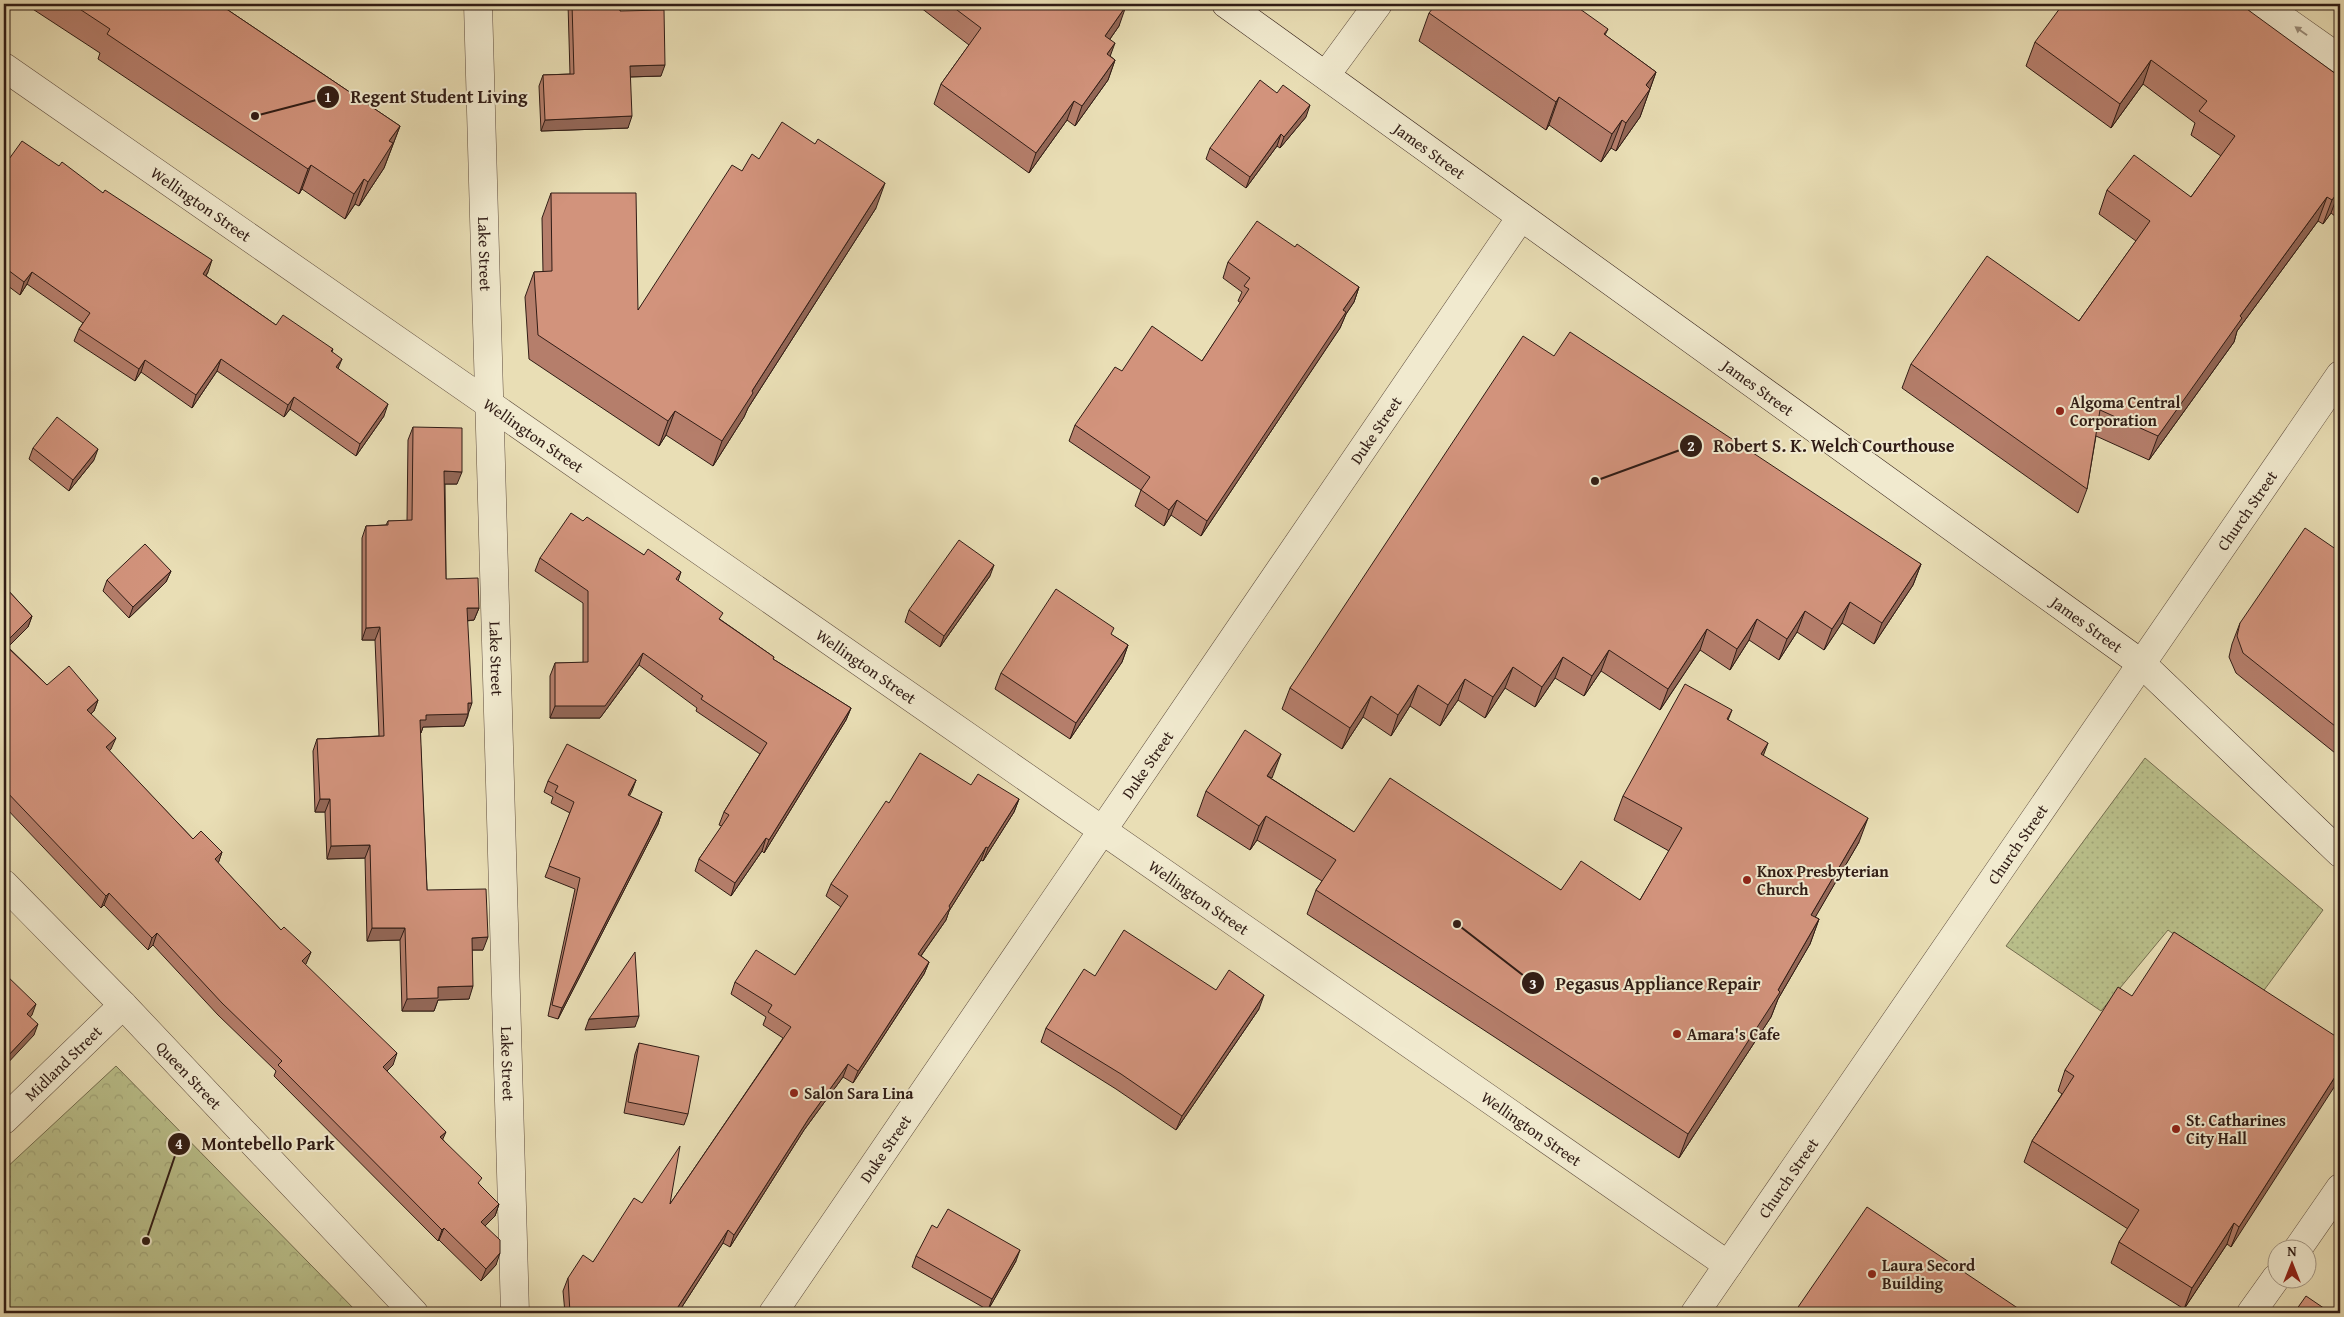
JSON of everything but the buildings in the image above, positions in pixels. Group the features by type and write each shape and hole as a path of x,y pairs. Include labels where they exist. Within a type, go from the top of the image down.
{"street":[{"name":"Lake Street","path":"478,4 515,1313"},
{"name":"James Street","path":"1226,4 2142,664 2340,853"},
{"path":"1326,75 1378,4"},
{"path":"2262,4 2340,59"},
{"name":"Wellington Street","path":"4,67 1728,1265"},
{"name":"Duke Street","path":"773,1313 1521,217"},
{"name":"Church Street","path":"1695,1313 2340,375"},
{"name":"Queen Street","path":"4,884 123,1005 414,1313"},
{"name":"Midland Street","path":"4,1120 123,1005"},
{"path":"2304,1240 2340,1188"},
{"path":"2251,1313 2267,1290"}],"green space":[{"path":"2145,758 2323,910 2259,997 2168,930 2101,1011 2006,946"},
{"path":"116,1066 358,1313 4,1313 4,1170"}],"place":[{"name":"Regent Student Living","path":"255,116"},
{"name":"Algoma Central Corporation","path":"2060,411"},
{"name":"Robert S. K. Welch Courthouse","path":"1595,481"},
{"name":"Knox Presbyterian Church","path":"1747,880"},
{"name":"Pegasus Appliance Repair","path":"1457,924"},
{"name":"Amara's Cafe","path":"1677,1034"},
{"name":"Salon Sara Lina","path":"794,1093"},
{"name":"St. Catharines City Hall","path":"2176,1129"},
{"name":"Montebello Park","path":"146,1241"},
{"name":"Laura Secord Building","path":"1872,1274"}]}
